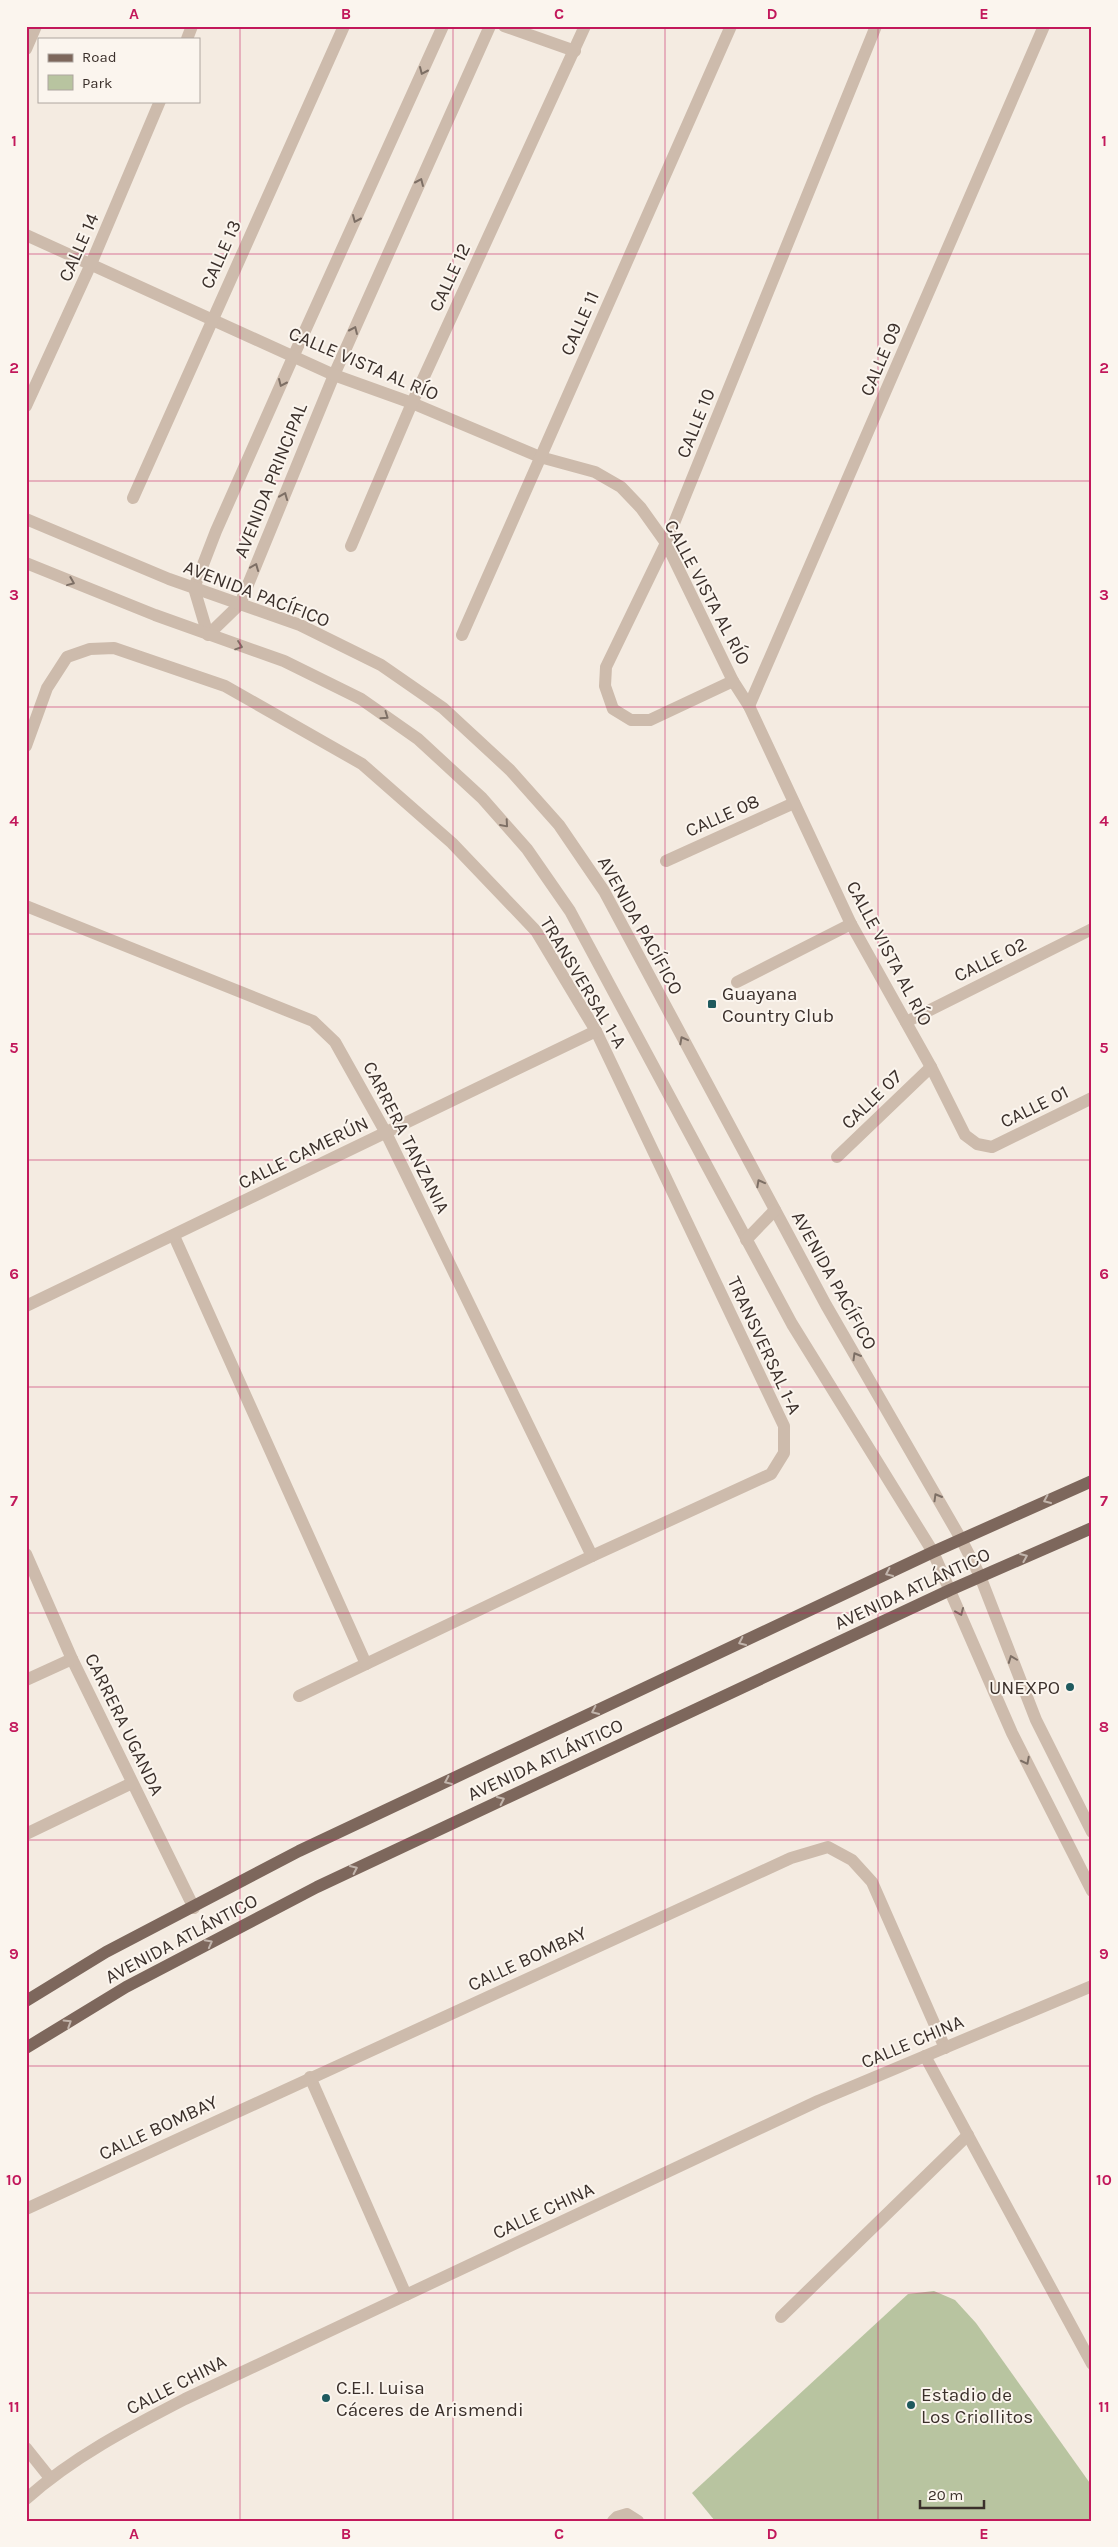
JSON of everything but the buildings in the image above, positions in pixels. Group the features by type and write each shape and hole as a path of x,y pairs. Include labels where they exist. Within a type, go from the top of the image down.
{"main road":[{"name":"AVENIDA ATLÁNTICO","path":"26,2001 106,1952 194,1908 299,1851 933,1552 1092,1481"},
{"name":"AVENIDA ATLÁNTICO","path":"26,2048 126,1987 317,1887 980,1576 1092,1528"}],"street":[{"path":"26,49 36,26"},
{"path":"187,38 192,26"},
{"name":"CALLE 13","path":"133,498 344,26"},
{"name":"AVENIDA PRINCIPAL","path":"194,588 216,531 443,26"},
{"name":"AVENIDA PRINCIPAL","path":"208,635 240,604 334,375 490,26"},
{"path":"504,26 575,51"},
{"name":"CALLE 12","path":"351,546 412,404 585,26"},
{"name":"CALLE 11","path":"462,635 731,26"},
{"name":"CALLE 10","path":"733,681 650,720 631,720 613,709 605,686 606,666 666,543 876,26"},
{"name":"CALLE 09","path":"749,706 1044,26"},
{"name":"CALLE 14","path":"26,406 91,264 160,102"},
{"name":"CALLE VISTA AL RÍO","path":"26,235 294,355 334,375 412,404 540,457 596,472 621,487 641,508 666,543 733,681 749,706 851,924 931,1067 965,1135 977,1144 992,1147"},
{"name":"AVENIDA PACÍFICO","path":"26,519 59,535 194,588 300,625 381,666 443,708 510,770 559,826 604,891 826,1305 961,1539 980,1576 1036,1720 1092,1832"},
{"path":"26,563 155,616 284,661 361,699 418,739 482,798 527,849 570,911 792,1324 933,1552 1012,1733 1092,1891"},
{"path":"194,588 208,635"},
{"name":"TRANSVERSAL 1-A","path":"26,746 47,688 67,656 90,649 114,648 226,686 362,764 452,843 536,931 596,1031 784,1426 784,1453 771,1474 592,1556"},
{"name":"CALLE 08","path":"666,860 794,803"},
{"name":"CARRERA TANZANIA","path":"26,906 313,1021 335,1042 386,1133 592,1556"},
{"path":"737,982 851,924"},
{"name":"CALLE 02","path":"906,1022 1092,929"},
{"name":"CALLE CAMERÚN","path":"26,1306 596,1031"},
{"name":"CALLE 07","path":"837,1157 931,1067"},
{"name":"CALLE 01","path":"992,1147 1092,1098"},
{"path":"746,1240 775,1210"},
{"path":"174,1236 366,1664"},
{"name":"CARRERA UGANDA","path":"26,1554 72,1659 194,1908"},
{"path":"299,1696 592,1556"},
{"path":"26,1680 72,1659"},
{"path":"26,1834 132,1783"},
{"name":"CALLE BOMBAY","path":"26,2209 791,1858 828,1847 852,1860 872,1882 944,2048"},
{"name":"CALLE CHINA","path":"26,2499 50,2478 113,2437 185,2399 809,2105 1092,1986"},
{"path":"925,2056 1092,2364"},
{"path":"310,2078 406,2295"},
{"path":"782,2317 968,2135"},
{"path":"26,2448 50,2478"},
{"path":"613,2521 617,2517 627,2514 638,2521"}],"green space":[{"name":"Estadio de Los Criollitos","path":"934,2291 955,2300 976,2323 1092,2486 1092,2521 715,2521 692,2493 908,2294"}],"place":[{"name":"Guayana Country Club","path":"712,1004"},
{"name":"UNEXPO","path":"1070,1687"},
{"name":"C.E.I. Luisa Cáceres de Arismendi","path":"326,2398"},
{"name":"Estadio de Los Criollitos","path":"911,2405"}]}
